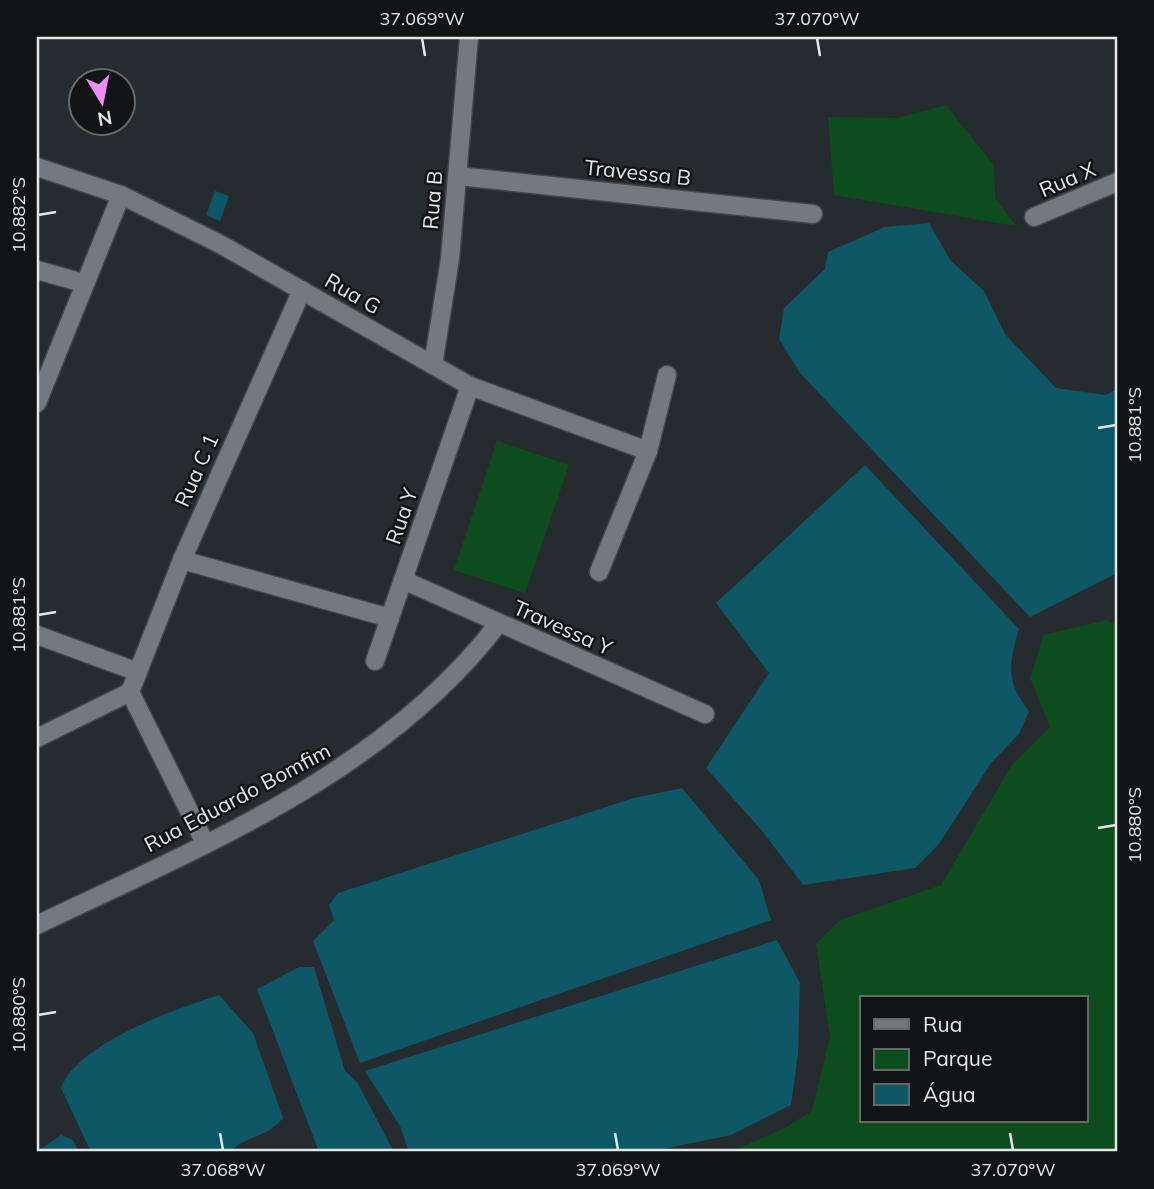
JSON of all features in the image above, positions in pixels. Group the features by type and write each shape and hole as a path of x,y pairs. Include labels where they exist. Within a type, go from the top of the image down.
{"street":[{"name":"Rua B","path":"432,365 447,282 469,37"},
{"name":"Rua G","path":"37,167 121,195 302,290 470,386 648,451"},
{"name":"Travessa B","path":"458,176 813,214"},
{"name":"Rua X","path":"1034,217 1117,182"},
{"path":"37,403 83,283 121,195"},
{"path":"37,271 83,283"},
{"name":"Rua C 1","path":"130,692 182,560 302,290"},
{"path":"599,572 648,451 667,375"},
{"name":"Rua Y","path":"375,661 470,386"},
{"path":"182,560 390,618"},
{"name":"Travessa Y","path":"404,580 705,714"},
{"name":"Rua Eduardo Bomfim","path":"37,925 295,796 362,755 424,706 474,655 498,624"},
{"path":"37,635 138,672"},
{"path":"37,738 130,692 205,842"}],"green space":[{"path":"946,105 994,166 995,198 1016,226 834,195 828,117 898,118"},
{"path":"497,441 569,465 525,593 454,570"},
{"path":"1107,620 1117,625 1117,1152 730,1152 785,1128 812,1111 830,1036 816,944 840,920 941,885 1012,765 1050,727 1030,678 1044,635"}],"water":[{"path":"215,191 229,196 220,221 206,215"},
{"path":"929,223 951,261 984,291 1005,334 1056,388 1106,395 1117,389 1117,573 1030,617 800,373 779,339 784,308 825,269 828,252 885,227"},
{"path":"865,465 1019,629 1011,672 1016,690 1029,711 1019,734 991,763 939,844 915,868 803,885 763,832 706,768 769,673 716,603"},
{"path":"682,788 759,880 771,920 360,1063 313,941 334,920 329,905 338,893 634,798"},
{"path":"777,940 800,983 798,1054 791,1105 731,1135 649,1152 409,1152 400,1126 365,1071"},
{"path":"299,967 314,967 345,1071 357,1082 394,1152 319,1152 257,989"},
{"path":"219,995 253,1033 283,1118 269,1130 243,1142 230,1152 91,1152 61,1088 71,1072 87,1056 130,1030"},
{"path":"61,1135 73,1140 79,1152 37,1152"}]}
